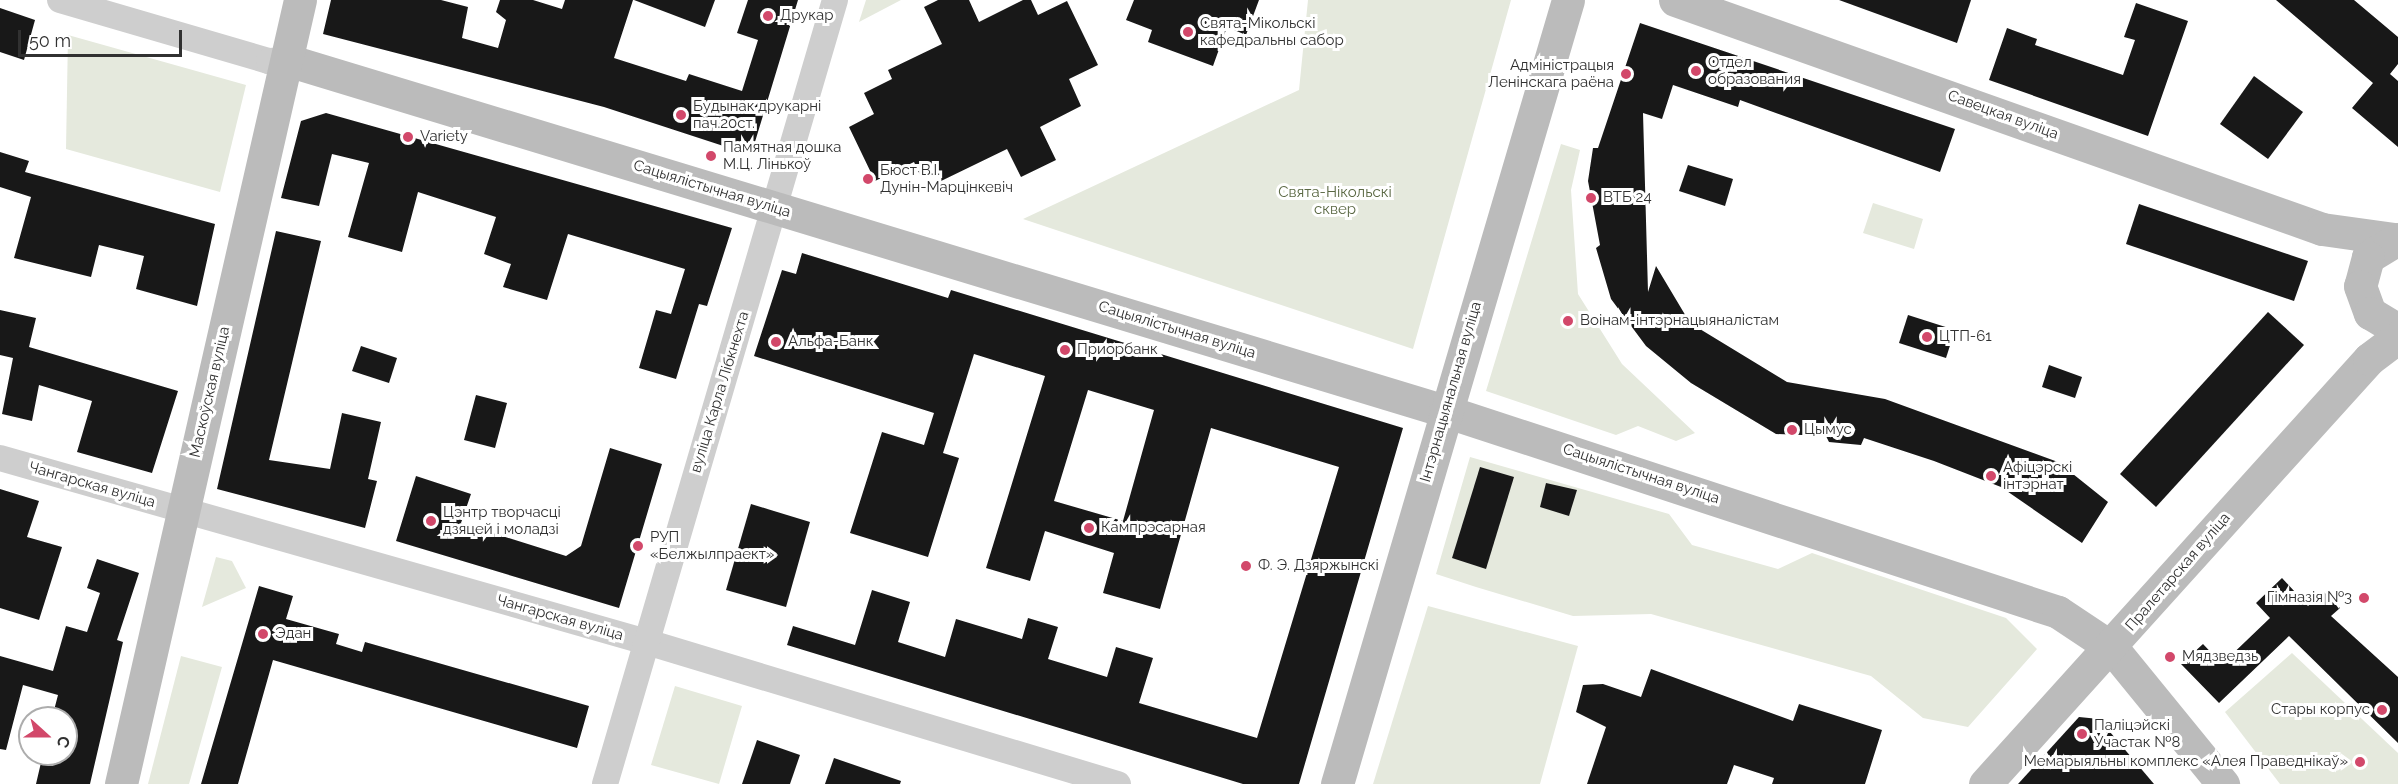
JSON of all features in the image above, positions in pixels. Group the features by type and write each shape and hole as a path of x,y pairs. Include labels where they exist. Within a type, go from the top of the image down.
{"street":[{"name":"Сацыялістычная вуліца","path":"60,0 269,61 287,60 1445,411 2058,612 2112,648 2223,784"},
{"name":"Маскоўская вуліца","path":"121,784 300,0"},
{"name":"вуліца Карла Лібкнехта","path":"605,784 776,208 835,0"},
{"name":"Інтэрнацыянальная вуліца","path":"1337,784 1445,411 1568,0"},
{"name":"Савецкая вуліца","path":"1675,0 2331,232 2396,239"},
{"path":"2331,232 2349,252 2365,300 2398,330"},
{"path":"2369,359 2365,300 2368,257 2396,239"},
{"name":"Пралетарская вуліца","path":"1985,784 2112,648 2369,359 2398,337"},
{"name":"Чангарская вуліца","path":"0,458 647,642 1118,784"}],"green space":[{"path":"866,0 901,0 859,22"},
{"name":"Свята-Нікольскі сквер","path":"1308,0 1511,0 1413,349 1023,219 1299,90"},
{"path":"68,35 246,85 220,192 66,149"},
{"path":"1561,144 1580,150 1571,190 1578,294 1622,364 1695,433 1676,441 1638,426 1616,435 1486,391"},
{"path":"1873,203 1923,219 1914,249 1863,233"},
{"path":"1470,457 1669,514 1692,545 1778,569 1812,553 2006,618 2037,649 1968,727 1923,718 1871,676 1651,614 1573,616 1436,574"},
{"path":"216,557 232,561 246,588 202,607"},
{"path":"1428,606 1578,646 1540,784 1373,784"},
{"path":"2292,653 2398,753 2398,784 2280,784 2225,712"},
{"path":"181,656 222,667 189,784 148,784"},
{"path":"675,686 742,706 719,784 651,765"}],"building":[{"path":"331,0 441,0 468,7 462,38 498,48 506,20 496,12 500,0 533,0 562,9 565,0 633,0 614,58 686,81 689,74 742,91 758,40 737,33 748,0 798,0 751,155 604,107 323,34"},
{"path":"634,0 715,0 705,27"},
{"path":"938,0 969,0 979,22 1023,0 1031,0 1038,15 1067,1 1098,65 1069,79 1081,106 1040,127 1056,160 1021,177 1007,149 939,182 934,171 921,177 914,162 875,181 849,127 874,114 864,93 892,79 888,70 942,44 924,7"},
{"name":"Свята-Мікольскі кафедральны сабор","path":"1134,0 1259,0 1246,35 1227,27 1213,66 1148,42 1152,30 1126,20"},
{"path":"1839,0 1971,0 1957,43"},
{"path":"2276,0 2354,0 2398,37 2398,64 2390,74 2398,81 2398,147 2352,108 2373,83"},
{"path":"2136,3 2188,21 2148,136 1989,80 2007,28 2037,39 2035,45 2123,75 2135,40 2124,37"},
{"path":"0,8 35,20 24,60 0,52"},
{"path":"1640,23 1955,129 1940,172 1740,100 1738,107 1673,85 1662,119 1643,113 1648,292 1656,266 1690,323 1787,382 1885,399 2058,462 2108,502 2082,543 2001,487 1934,461 1864,438 1861,445 1829,442 1826,436 1776,434 1691,383 1646,346 1611,299 1596,248 1600,245 1588,181 1593,148 1598,148"},
{"path":"2254,76 2303,112 2268,159 2220,124"},
{"path":"326,113 732,228 707,306 699,304 676,379 639,368 656,310 671,314 685,269 568,234 547,300 503,287 511,264 484,254 496,217 418,192 402,252 348,237 369,163 332,154 319,206 281,198 301,121"},
{"path":"0,152 29,161 25,172 215,224 197,306 136,289 144,256 99,245 91,277 14,258 31,197 0,187"},
{"path":"1688,165 1733,179 1725,206 1679,191"},
{"path":"2139,204 2308,261 2294,301 2126,244"},
{"path":"276,231 321,241 269,460 330,469 342,413 381,422 368,479 377,481 365,528 217,489"},
{"path":"802,253 948,298 951,290 1403,428 1299,784 1243,784 787,645 793,626 855,645 872,590 910,602 898,642 945,657 956,619 1022,639 1028,618 1058,627 1048,659 1107,677 1116,647 1153,658 1139,703 1257,738 1339,467 1211,428 1160,609 1103,593 1114,553 1045,531 1030,581 986,568 1045,376 974,354 943,453 959,458 928,557 850,533 882,432 924,445 934,413 754,356 782,270 796,274","holes":["1088,390 1154,410 1123,521 1054,501"]},
{"path":"0,310 36,318 29,347 178,391 152,473 77,452 92,401 39,385 32,421 2,414 13,358 0,355"},
{"path":"2268,312 2304,345 2156,507 2120,474"},
{"name":"ЦТП-61","path":"1908,315 1955,330 1946,358 1899,343"},
{"path":"361,346 397,358 389,383 352,371"},
{"path":"2049,365 2082,377 2075,398 2042,387"},
{"path":"476,395 507,403 495,448 464,440"},
{"path":"610,448 662,464 619,608 396,541 416,476 471,494 461,523 566,556 581,546"},
{"path":"1480,467 1514,477 1486,569 1452,558"},
{"path":"1546,483 1577,490 1569,516 1540,507"},
{"path":"0,489 39,501 27,537 62,547 39,620 0,608"},
{"path":"751,504 810,522 786,607 726,590"},
{"path":"97,559 139,573 117,640 123,642 90,784 36,784 40,766 78,766 78,706 55,706 58,695 23,685 6,750 0,749 0,656 53,671 66,626 87,632 100,593 87,588"},
{"path":"2282,578 2308,606 2323,591 2340,608 2331,616 2398,677 2398,743 2289,636 2219,703 2181,664 2203,644 2222,664 2270,618 2256,603"},
{"path":"259,586 293,596 286,619 339,634 336,644 362,652 365,642 589,706 577,748 273,660 238,784 201,784"},
{"path":"1651,669 1793,721 1799,704 1882,730 1865,784 1772,784 1774,778 1734,765 1727,784 1587,784 1606,727 1576,712 1583,685 1603,684 1641,697"},
{"path":"2079,717 2099,719 2154,784 2018,784"},
{"path":"757,740 800,755 790,784 742,784"},
{"path":"834,758 901,781 900,784 825,784"}],"place":[{"name":"Друкар","path":"768,16"},
{"name":"Свята-Мікольскі кафедральны сабор","path":"1188,32"},
{"name":"Отдел образования","path":"1696,71"},
{"name":"Адміністрацыя Ленінскага раёна","path":"1626,74"},
{"name":"Будынак друкарні пач.20ст.","path":"681,115"},
{"name":"Variety","path":"408,137"},
{"name":"Памятная дошка М.Ц. Лінькоў","path":"711,156"},
{"name":"Бюст В.І. Дунін-Марцінкевіч","path":"868,179"},
{"name":"ВТБ 24","path":"1591,198"},
{"name":"Воінам-інтэрнацыяналістам","path":"1568,321"},
{"name":"ЦТП-61","path":"1927,337"},
{"name":"Альфа-Банк","path":"776,342"},
{"name":"Приорбанк","path":"1065,350"},
{"name":"Цымус","path":"1792,430"},
{"name":"Афіцэрскі інтэрнат","path":"1991,476"},
{"name":"Цэнтр творчасці дзяцей і моладзі","path":"431,521"},
{"name":"Кампрэсарная","path":"1089,528"},
{"name":"РУП «Белжылпраект»","path":"638,546"},
{"name":"Ф. Э. Дзяржынскі","path":"1246,566"},
{"name":"Гімназія №3","path":"2364,598"},
{"name":"Эдан","path":"263,634"},
{"name":"Мядзведзь","path":"2170,657"},
{"name":"Стары корпус","path":"2382,710"},
{"name":"Паліцэйскі Участак №8","path":"2082,734"},
{"name":"Мемарыяльны комплекс «Алея Праведнікаў»","path":"2360,762"}]}
